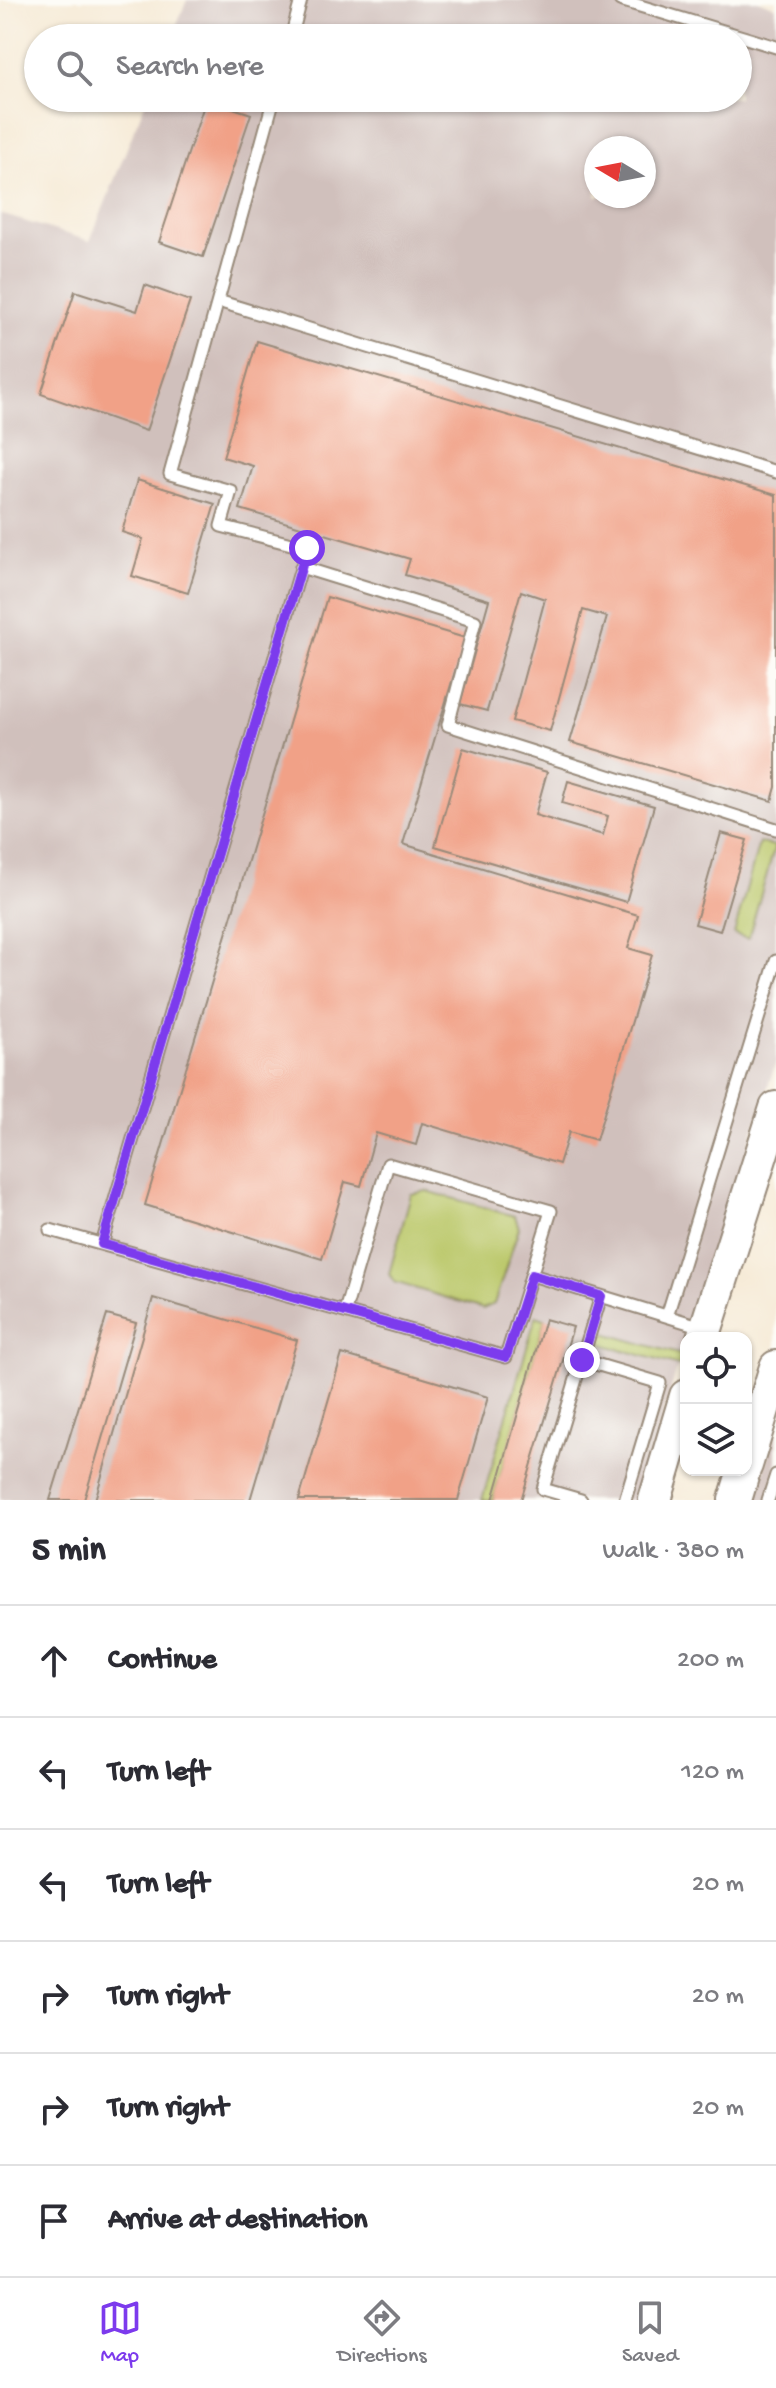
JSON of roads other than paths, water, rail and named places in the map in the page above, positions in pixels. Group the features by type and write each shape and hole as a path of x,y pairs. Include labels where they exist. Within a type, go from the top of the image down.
{"main road":[{"path":"705,1332 776,1108"},
{"path":"752,1444 776,1367"},
{"path":"655,1500 684,1404"},
{"path":"735,1500 742,1476"}],"lane":[{"path":"295,24 301,0"},
{"path":"620,0 700,24"},
{"path":"752,40 776,47"},
{"path":"102,1244 307,548 221,526 231,491 170,474 270,112"},
{"path":"218,301 776,472"},
{"path":"301,567 475,621 448,725 776,829"},
{"path":"667,1316 776,961"},
{"path":"50,1230 506,1357 551,1211 388,1164 345,1311"},
{"path":"532,1275 667,1316 703,1332"},
{"path":"581,1500 543,1489 601,1296"},
{"path":"582,1360 660,1383 625,1500"},
{"path":"768,1500 776,1475"}]}
